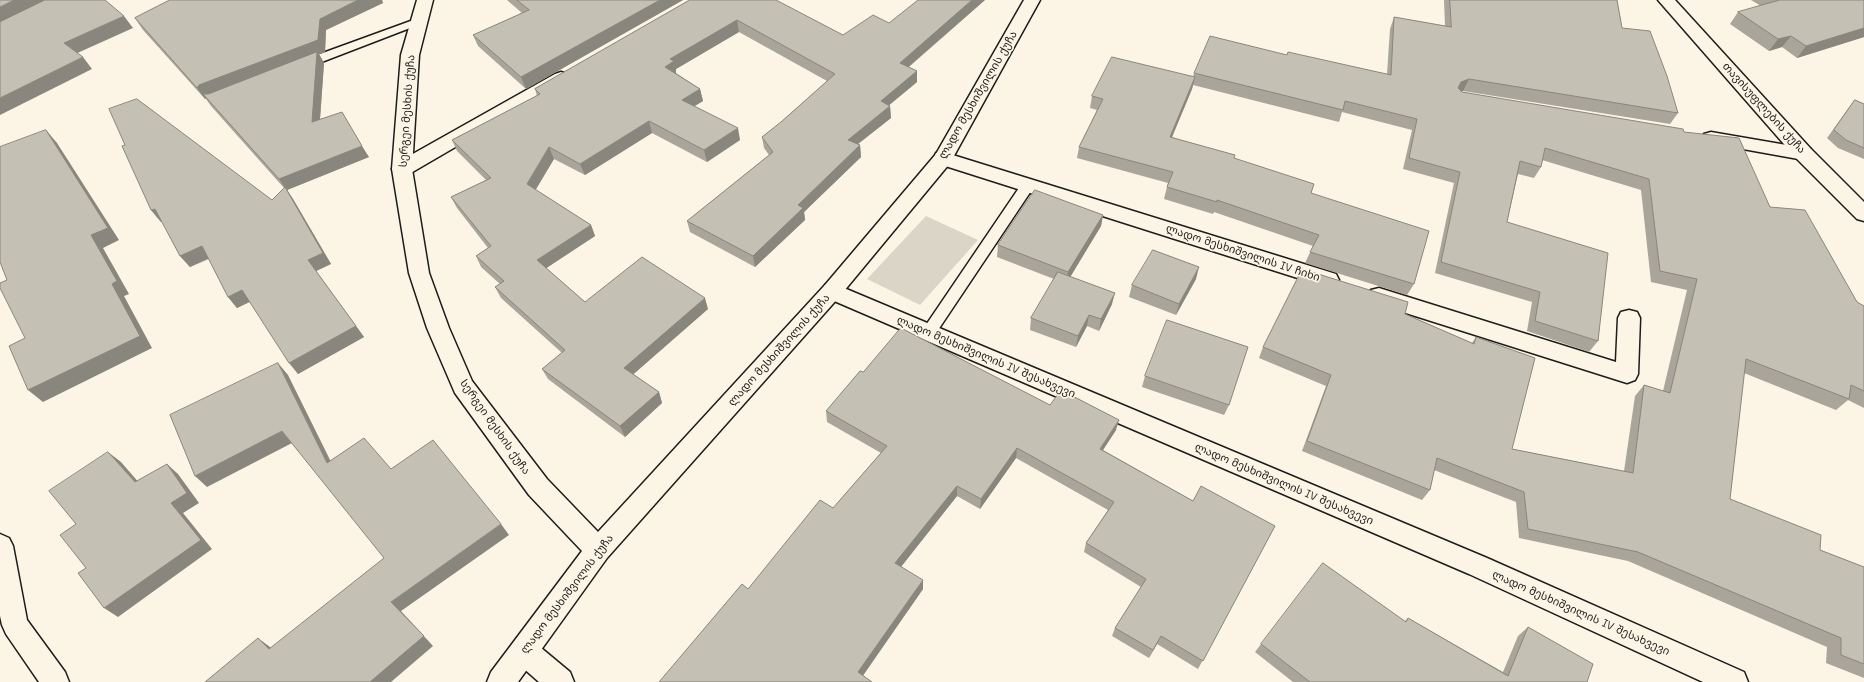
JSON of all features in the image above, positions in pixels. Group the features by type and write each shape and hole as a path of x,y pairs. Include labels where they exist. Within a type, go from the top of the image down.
{"street":[{"name":"სერგეი მესხის ქუჩა","path":"425,0 410,55 402,169 419,273 438,328 463,386 538,487 598,550"},
{"name":"ლადო მესხიშვილის ქუჩა","path":"501,682 598,550 832,291 943,158 1032,0"},
{"name":"თავისუფლების ქუჩა","path":"1666,0 1804,154 1862,211"},
{"path":"402,169 574,71"},
{"path":"1696,136 1804,154"},
{"name":"ლადო მესხიშვილის IV ჩიხი","path":"943,158 1627,374 1629,318"},
{"name":"ლადო მესხიშვილის IV შესახვევი","path":"832,291 1478,566 1734,682"},
{"path":"0,546 16,625 55,682"},
{"path":"524,651 560,682"}],"lane":[{"path":"293,68 419,21"},
{"path":"930,332 1028,185"}],"shaded area":[{"path":"926,216 978,240 920,305 867,279"}],"building":[{"path":"0,0 14,0 0,7"},
{"path":"45,0 105,0 124,16 64,43 83,57 0,98 0,22"},
{"path":"170,0 358,0 320,19 318,40 199,85 197,88 135,18"},
{"path":"517,0 660,0 521,77 473,35 529,10"},
{"path":"690,0 776,0 843,35 873,15 889,23 918,0 972,0 900,63 917,71 881,101 890,106 848,140 860,145 798,205 803,208 753,256 687,221 773,152 762,137 835,74 737,20 670,59 674,61 665,67 700,89 682,100 738,128 704,150 649,121 580,164 549,147 527,184 591,225 537,260 585,302 642,257 705,298 624,368 659,392 620,426 542,369 565,350 495,287 504,281 476,256 491,246 451,197 491,178 452,140 540,94 535,89"},
{"path":"1450,0 1617,0 1622,28 1650,31 1667,76 1678,113 1469,79 1461,82 1458,88 1462,92 1683,129 1684,132 1739,138 1770,207 1805,210 1857,302 1864,306 1864,391 1851,385 1849,399 1746,359 1730,499 1821,535 1820,550 1864,567 1864,664 1841,655 1841,638 1638,552 1528,529 1524,492 1437,458 1430,490 1307,441 1331,375 1263,347 1302,269 1408,302 1405,314 1474,344 1476,337 1535,358 1512,449 1633,473 1644,385 1670,393 1697,279 1660,271 1649,179 1545,148 1541,167 1520,161 1507,222 1608,253 1598,341 1535,321 1540,292 1441,262 1460,172 1409,158 1417,119 1345,101 1343,110 1194,73 1210,36 1287,55 1288,52 1391,75 1394,17 1451,27"},
{"path":"1780,0 1864,0 1864,28 1806,46 1791,36 1778,39 1738,12"},
{"path":"317,52 312,122 342,112 362,146 279,179 203,94 208,94"},
{"path":"1112,57 1195,77 1170,137 1235,155 1234,158 1314,184 1311,193 1429,231 1414,284 1310,252 1319,235 1217,200 1217,202 1167,187 1173,172 1079,147 1103,99 1092,96"},
{"path":"137,99 272,200 285,187 323,253 308,260 356,326 289,363 242,290 228,297 202,246 180,256 155,209 151,210 122,146 125,145 109,109"},
{"path":"1855,100 1864,104 1864,148 1846,140 1834,130"},
{"path":"46,130 108,228 91,235 117,281 112,284 140,336 28,390 9,346 25,338 0,288 0,283 7,280 0,262 0,147"},
{"path":"1035,190 1103,215 1068,272 998,245"},
{"path":"1153,250 1199,267 1179,304 1132,285"},
{"path":"1058,272 1115,293 1101,319 1089,315 1078,336 1031,318"},
{"path":"1167,320 1248,347 1229,405 1145,376"},
{"path":"901,328 1050,405 1061,390 1119,420 1100,449 1193,501 1201,486 1275,526 1203,661 1161,636 1153,650 1115,628 1146,579 1086,543 1114,502 1017,448 981,499 957,486 895,563 923,580 858,672 872,682 659,682 742,584 748,589 820,500 833,508 887,446 826,411 860,371 863,372"},
{"path":"278,363 327,463 364,438 391,469 433,440 501,524 391,602 424,636 370,682 205,682 258,638 269,649 384,558 282,431 195,476 170,415"},
{"path":"108,452 135,482 167,464 187,493 171,503 201,540 104,608 78,573 86,568 60,535 76,524 49,491"},
{"path":"1323,563 1406,622 1408,618 1508,676 1528,627 1593,664 1587,682 1310,682 1261,644"}]}
